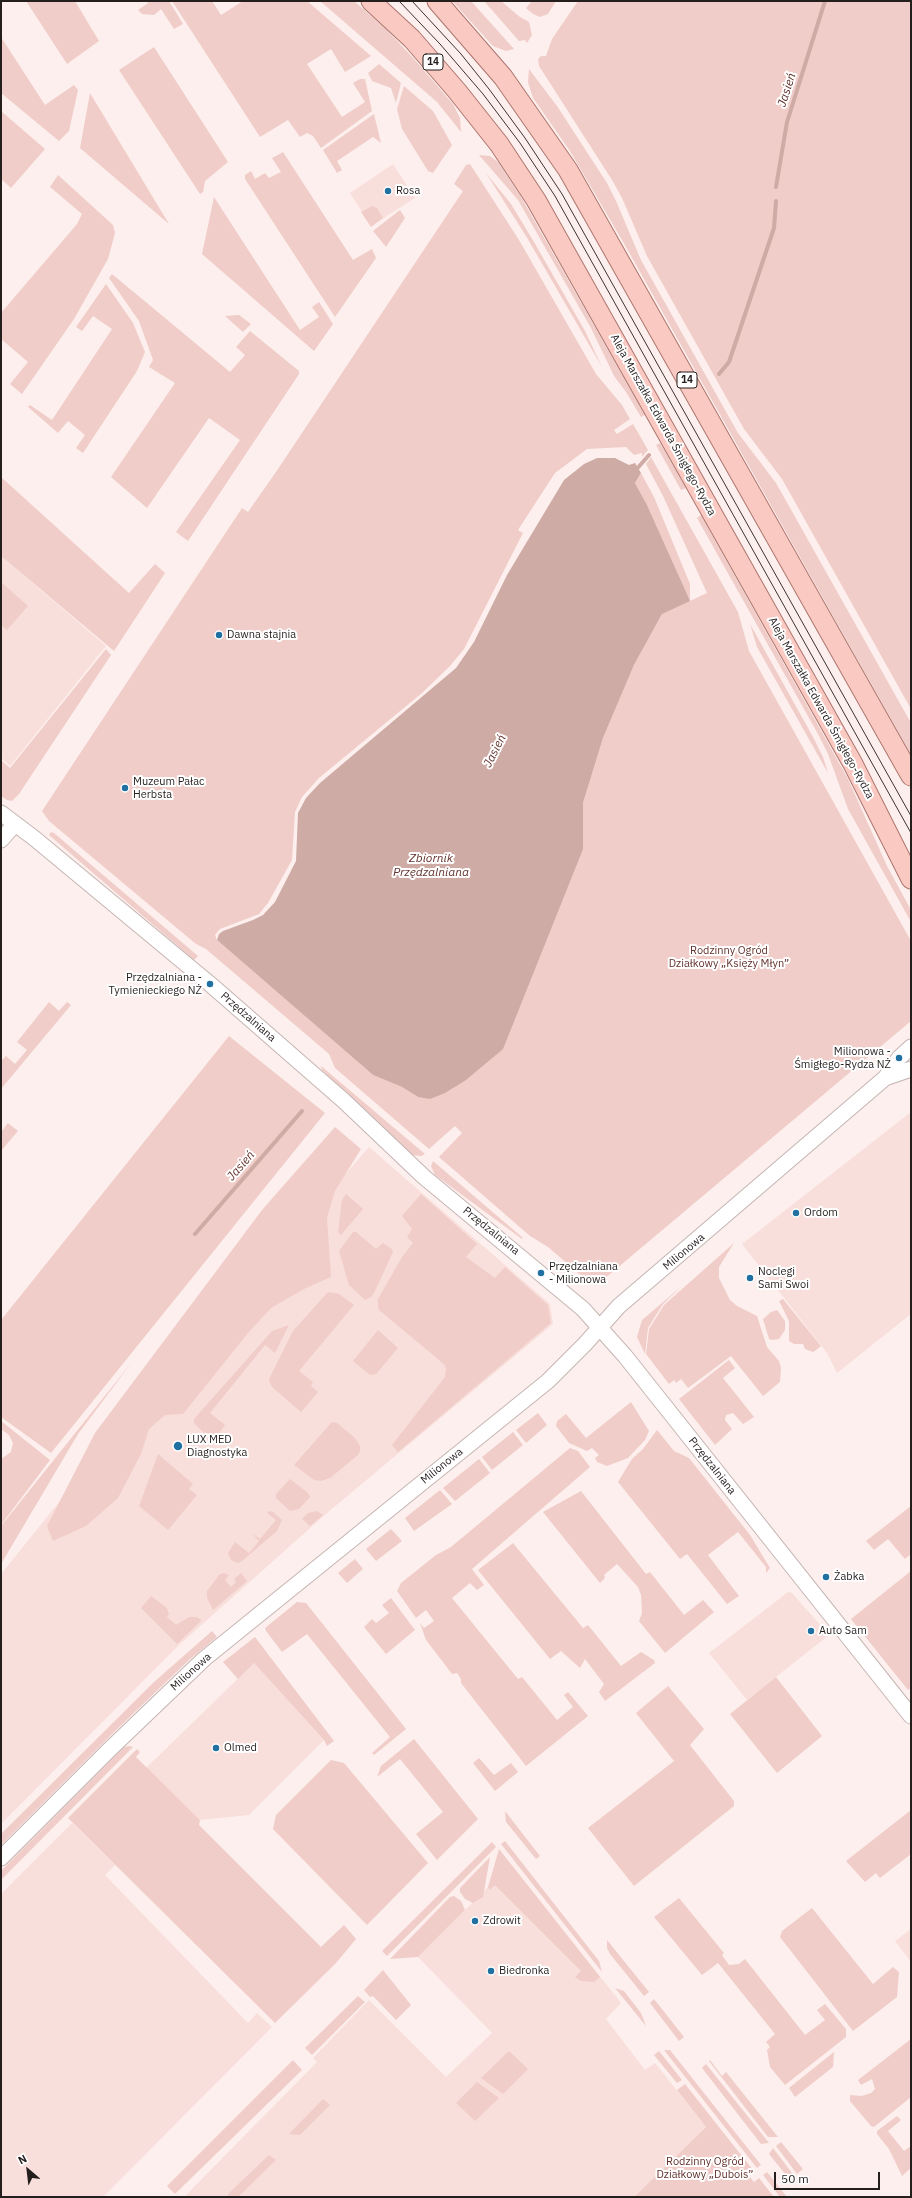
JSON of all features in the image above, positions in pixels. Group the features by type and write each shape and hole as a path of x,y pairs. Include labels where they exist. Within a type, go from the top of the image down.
{"main road":[{"name":"Aleja Marszałka Edwarda Śmigłego-Rydza","path":"371,1 412,39 450,82 495,138 536,200 850,757 911,879"},
{"name":"14","path":"437,1 503,77 568,170 911,776"}],"street":[{"name":"Przędzalniana","path":"1,814 210,984 344,1101 424,1177 573,1298 601,1327 911,1716"},
{"path":"1,840 15,824"},
{"name":"Milionowa","path":"1,1858 108,1750 204,1659 548,1381 601,1327 619,1306 885,1078 899,1058 911,1047"},
{"name":"Milionowa","path":"885,1078 911,1069"}],"shaded area":[{"path":"393,164 415,198 371,226 350,193"},
{"path":"1,556 106,646 10,766 1,758"},
{"path":"911,1112 911,1314 837,1373 827,1353 742,1244"},
{"path":"369,1147 550,1304 553,1324 327,1513 179,1645 1,1824 1,1574 51,1512"},
{"path":"788,1592 792,1593 829,1635 747,1700 709,1653"},
{"path":"254,1663 324,1740 249,1815 200,1820 146,1768"},
{"path":"72,1823 115,1865 105,1875 248,2023 257,2013 272,2027 103,2197 1,2197 1,1894"},
{"path":"511,1864 621,2003 606,2019 645,2070 655,2063 706,2127 634,2197 188,2197 186,2195 317,2062 313,2058 369,2000 446,2077 492,2033 418,1957"},
{"path":"911,1929 911,1962 895,1941"}],"green space":[{"path":"26,1 75,1 99,41 67,64"},
{"path":"147,1 169,1 183,24 174,29 161,9 154,15 142,14 138,10 148,3"},
{"path":"172,1 212,1 221,15 243,1 307,1 371,56 345,72 331,49 307,64 342,117 365,102 353,83 360,79 365,79 372,111 321,148 313,136 307,133 300,137 288,120 260,137"},
{"path":"320,1 354,1 386,29 453,104 460,118 461,132 437,102"},
{"path":"452,1 471,1 514,49 506,51 493,46"},
{"path":"484,1 501,1 520,17 529,22 532,35 527,43 525,40 519,41"},
{"path":"532,1 556,1 548,14 540,17 533,14 526,8"},
{"path":"578,1 911,1 911,709 782,479 744,429 647,256 622,198 612,180 539,66 538,59 541,56 546,56 552,39"},
{"path":"1,37 45,105 74,85 78,90 69,131 59,141 1,93"},
{"path":"154,47 228,162 205,181 203,192 200,194 119,70"},
{"path":"379,64 401,83 396,103 391,88 372,81 368,73"},
{"path":"529,69 557,106 607,183 641,260 738,433 776,483 911,723 911,755 626,247 570,151 533,98 528,82"},
{"path":"404,86 433,111 452,145 433,173 428,171 402,129 397,109"},
{"path":"90,93 169,224 80,148"},
{"path":"1,111 45,149 11,188 1,179"},
{"path":"374,114 381,143 373,137 337,161 342,170 337,173 323,150"},
{"path":"283,152 353,260 372,249 376,258 335,317 245,179 245,175 251,171 255,179 265,173 269,178 281,172 272,158"},
{"path":"479,155 490,156 498,162 521,197 645,415 641,417 626,392 614,376 591,328 518,200"},
{"name":"Rodzinny Ogród Działkowy „Księży Młyn”","path":"470,164 519,240 596,374 622,405 630,419 614,430 617,434 633,424 648,450 642,457 642,453 634,455 626,447 587,449 555,473 518,530 523,533 464,649 450,666 422,693 319,778 302,797 295,812 292,860 268,903 259,914 220,929 215,935 217,940 373,1075 402,1087 418,1097 583,849 583,803 603,738 634,665 662,614 646,503 635,483 641,473 654,497 690,584 690,601 707,593 663,496 646,464 651,457 738,612 749,651 911,941 911,1021 597,1285 591,1284 548,1247 530,1236 439,1157 462,1133 455,1126 429,1149 335,1068 329,1054 206,949 196,944 49,821 42,811 242,508 248,512 278,469 463,191 454,184 466,165"},
{"path":"486,173 511,204 534,242 585,331 602,367 526,236"},
{"path":"58,175 113,225 115,233 108,259 74,319 22,394 10,384 28,362 1,339 1,313 77,224 82,214 50,187"},
{"path":"214,197 300,330 319,317 312,307 319,302 333,324 314,351 202,254"},
{"path":"372,206 377,208 383,218 371,227 361,212"},
{"path":"400,210 405,218 386,247 373,231"},
{"path":"112,274 230,372 245,355 236,347 250,331 299,371 299,374 188,541 176,532 240,440 209,418 147,508 111,477 175,383 149,367 153,360 139,321 109,278"},
{"path":"106,284 133,323 145,352 137,371 83,453 76,448 85,435 68,421 58,433 28,407 30,405 52,420 112,329 93,316 82,331 76,327"},
{"path":"239,315 251,324 243,332 225,316"},
{"path":"660,443 686,488 681,490 656,445"},
{"path":"1,477 129,593 155,564 165,573 114,651 1,556"},
{"path":"701,515 848,779 887,866 911,910 911,922 848,809 828,754 818,734 697,518"},
{"path":"1,582 28,606 7,630 1,625"},
{"path":"750,624 813,737 823,757 828,773 757,647"},
{"path":"106,649 111,655 19,794 12,801 1,796 1,760 10,768"},
{"path":"51,832 198,956 194,960 49,835"},
{"path":"49,1002 59,1011 67,1002 71,1005 1,1089 1,1061 6,1056 15,1064 27,1050 17,1042"},
{"path":"229,1036 325,1113 51,1453 1,1417 1,1320"},
{"path":"321,1066 425,1154 421,1156 412,1155 322,1070"},
{"path":"8,1123 18,1131 1,1151 1,1132"},
{"path":"335,1127 361,1149 335,1191 327,1218 331,1277 304,1289 271,1308 248,1333 183,1414 165,1415 149,1429 141,1454 118,1498 86,1526 53,1541 47,1526 95,1433 262,1210"},
{"path":"433,1161 523,1238 522,1239 435,1175 431,1166"},
{"path":"346,1194 363,1209 341,1235 338,1232 342,1200"},
{"path":"421,1194 477,1244 466,1257 495,1278 505,1267 548,1305 551,1323 398,1452 392,1445 445,1377 446,1370 445,1365 379,1310 378,1306 378,1299 402,1257 413,1243 407,1237 412,1229 402,1216"},
{"path":"353,1232 356,1232 376,1249 383,1243 392,1249 393,1252 374,1293 371,1297 365,1300 349,1285 339,1251"},
{"path":"734,1243 719,1267 719,1278 730,1300 737,1306 757,1316 767,1347 779,1361 781,1368 780,1382 763,1396 731,1356 688,1388 681,1379 676,1383 674,1380 669,1384 646,1354 649,1329 664,1305"},
{"path":"682,1286 663,1304 648,1328 645,1354 637,1337 642,1320"},
{"path":"328,1292 339,1294 354,1305 299,1371 313,1382 311,1386 318,1392 301,1412 272,1387 269,1381 293,1331"},
{"path":"783,1299 821,1346 813,1352 805,1349 803,1344 794,1344 789,1341 789,1321 779,1301"},
{"path":"777,1310 785,1321 785,1330 779,1339 772,1340 769,1339 763,1319 771,1312"},
{"path":"289,1325 275,1353 265,1345 210,1413 225,1425 218,1435 212,1437 206,1435 194,1423 194,1419 272,1331"},
{"path":"378,1330 398,1348 376,1374 370,1375 353,1361"},
{"path":"729,1360 735,1368 723,1378 754,1417 743,1424 733,1413 726,1415 725,1420 732,1429 715,1445 679,1399"},
{"path":"132,1362 78,1434 1,1564 1,1526"},
{"path":"631,1402 649,1431 645,1440 628,1458 607,1466 597,1462 595,1458 599,1455 592,1448 587,1451 569,1443 556,1426 557,1421 566,1414 586,1438"},
{"path":"538,1413 547,1425 526,1443 516,1430"},
{"path":"1,1421 50,1460 1,1525 1,1459 11,1452 13,1443 9,1435 1,1429"},
{"path":"332,1422 337,1423 355,1438 360,1446 360,1451 358,1455 330,1478 321,1481 314,1480 294,1465"},
{"path":"657,1430 674,1451 689,1458 750,1535 770,1568 766,1573 766,1567 738,1532 708,1555 739,1596 727,1604 687,1554 680,1559 618,1482 632,1459 643,1449"},
{"path":"513,1432 523,1445 492,1470 482,1457"},
{"path":"570,1448 578,1451 590,1467 472,1569 484,1585 477,1590 470,1583 452,1598 518,1679 522,1677 557,1720 573,1707 564,1695 568,1692 588,1716 526,1766 461,1683 461,1679 457,1673 452,1674 426,1640 420,1623 424,1628 434,1621 426,1610 416,1618 397,1591 401,1583 436,1555 451,1547"},
{"path":"158,1454 193,1484 189,1489 197,1495 168,1530 139,1506"},
{"path":"479,1459 490,1473 455,1501 443,1488"},
{"path":"290,1479 308,1493 310,1497 299,1509 290,1511 276,1498 276,1494"},
{"path":"440,1490 452,1504 414,1531 405,1518"},
{"path":"581,1491 646,1574 650,1572 684,1615 703,1600 714,1612 665,1653 639,1621 642,1613 641,1595 638,1587 617,1564 604,1575 605,1578 600,1583 543,1512"},
{"path":"911,1506 911,1554 905,1559 888,1539 874,1550 866,1541"},
{"path":"269,1511 273,1512 282,1520 277,1531 242,1561 238,1563 231,1560 228,1553 235,1542 249,1553 259,1541 252,1533 260,1539 276,1520 267,1513"},
{"path":"317,1511 323,1515 310,1526 302,1519 308,1513"},
{"path":"391,1529 402,1541 376,1561 366,1549"},
{"path":"513,1543 583,1628 588,1625 621,1666 641,1652 654,1660 655,1663 605,1701 599,1692 604,1684 585,1659 580,1668 561,1651 550,1659 478,1570"},
{"path":"355,1559 363,1569 347,1583 338,1573"},
{"path":"911,1571 911,1688 908,1690 851,1619"},
{"path":"224,1573 229,1575 225,1580 231,1587 236,1582 234,1579 241,1573 247,1581 213,1610 207,1598 207,1591 220,1574"},
{"path":"151,1596 167,1608 169,1614 167,1617 176,1625 189,1617 196,1617 202,1620 177,1644 141,1608"},
{"path":"391,1598 415,1630 386,1654 364,1627 372,1619 376,1623 389,1613 382,1605"},
{"path":"297,1602 306,1603 406,1729 374,1755 372,1753 390,1737 307,1634 282,1652 266,1631 265,1628"},
{"path":"212,1631 217,1637 190,1659 111,1735 1,1845 1,1834 154,1682"},
{"path":"255,1637 334,1741 327,1746 324,1740 254,1663 238,1679 223,1662"},
{"path":"776,1677 822,1736 777,1773 730,1714"},
{"path":"668,1686 704,1729 690,1745 734,1801 734,1806 634,1886 588,1828 674,1761 636,1713"},
{"path":"414,1739 478,1819 437,1860 416,1834 443,1812 400,1759 377,1777 381,1766"},
{"path":"124,1747 133,1747 1,1880 1,1871"},
{"path":"137,1749 140,1752 136,1757 200,1820 199,1825 321,1947 344,1925 356,1939 336,1963 275,2023 68,1818"},
{"path":"479,1758 494,1775 511,1763 518,1772 495,1791 473,1763"},
{"path":"331,1760 344,1763 428,1863 367,1925 273,1829 276,1815"},
{"path":"911,1810 911,1854 880,1878 876,1873 865,1882 846,1861"},
{"path":"505,1811 540,1856 536,1859 506,1822"},
{"path":"505,1841 599,1961 602,1972 501,1844"},
{"path":"492,1842 496,1847 387,1956 382,1951"},
{"path":"499,1849 600,1977 594,1982 581,1981 575,1977 581,1971 495,1885 490,1890 488,1887"},
{"path":"490,1857 483,1897 473,1903 465,1899 460,1892 460,1888"},
{"path":"454,1896 461,1901 465,1910 418,1957 390,1959 450,1897"},
{"path":"679,1898 724,1953 722,1955 729,1965 739,1964 745,1959 805,2035 825,2020 817,2010 825,2004 846,2029 846,2037 785,2085 770,2067 767,2050 770,2047 766,2042 775,2034 718,1963 702,1975 654,1917"},
{"path":"812,1908 873,1984 893,1967 899,1972 897,1997 853,2031 780,1937 782,1931"},
{"path":"607,1940 649,1992 644,1996 610,1954 607,1948"},
{"path":"383,1970 411,2005 396,2020 373,1996 370,1997 364,1990"},
{"path":"615,1988 624,1991 641,2013 646,2026"},
{"path":"358,1996 365,2002 312,2055 305,2048"},
{"path":"654,1999 684,2037 679,2041 650,2003"},
{"path":"911,2039 911,2097 874,2127 871,2126 850,2101 850,2095 862,2096 871,2093 875,2089 872,2079 861,2085 858,2080"},
{"path":"664,2050 670,2050 761,2165 757,2168"},
{"path":"509,2051 528,2069 503,2094 481,2078"},
{"path":"659,2051 682,2080 677,2083 654,2055"},
{"path":"834,2052 833,2067 795,2097 789,2088"},
{"path":"293,2060 302,2070 175,2194 167,2186"},
{"path":"710,2060 722,2076 726,2072 778,2137 768,2137 709,2061"},
{"path":"706,2064 769,2143 761,2144 702,2068"},
{"path":"477,2082 499,2098 475,2121 456,2103"},
{"name":"Rodzinny Ogród Działkowy „Dubois”","path":"685,2084 753,2170 748,2175 754,2182 759,2178 774,2197 634,2197 706,2127 677,2090"},
{"path":"323,2099 330,2105 300,2135 289,2134"},
{"path":"897,2116 901,2120 888,2131 904,2151 911,2146 911,2168 902,2176 889,2149 877,2134 877,2131"},
{"path":"781,2142 803,2169 797,2174 776,2146"},
{"path":"773,2148 795,2177 790,2180 769,2154"},
{"path":"269,2155 276,2160 238,2197 228,2197 228,2194"},
{"path":"767,2172 787,2197 780,2197 763,2175"}],"water":[{"name":"Zbiornik Przędzalniana","path":"597,458 615,458 629,465 635,463 641,473 635,483 646,503 690,601 662,614 634,665 603,738 583,803 583,849 503,1049 466,1080 445,1093 430,1099 418,1097 402,1087 373,1075 217,940 219,934 223,931 263,915 275,902 296,861 298,813 306,798 320,783 456,668 474,642 507,575 564,480 584,464"}],"waterway":[{"name":"Jasień","path":"776,187 787,122 825,1"},
{"name":"Jasień","path":"719,374 729,362 774,228 776,201"},
{"name":"Jasień","path":"635,471 649,455"},
{"name":"Jasień","path":"195,1234 302,1111"}],"tram line":[{"path":"399,1 440,44 483,94 520,143 555,196 911,833"},
{"path":"412,1 461,54 489,89 525,138 562,194 911,816"}],"place":[{"name":"Rosa","path":"388,191"},
{"name":"Dawna stajnia","path":"219,635"},
{"name":"Muzeum Pałac Herbsta","path":"125,788"},
{"name":"Przędzalniana - Tymienieckiego NŻ","path":"210,984"},
{"name":"Milionowa - Śmigłego-Rydza NŻ","path":"899,1058"},
{"name":"Ordom","path":"796,1213"},
{"name":"Przędzalniana - Milionowa","path":"541,1273"},
{"name":"Noclegi Sami Swoi","path":"750,1278"},
{"name":"LUX MED Diagnostyka","path":"178,1446"},
{"name":"Żabka","path":"826,1577"},
{"name":"Auto Sam","path":"811,1631"},
{"name":"Olmed","path":"216,1748"},
{"name":"Zdrowit","path":"475,1921"},
{"name":"Biedronka","path":"491,1971"}]}
